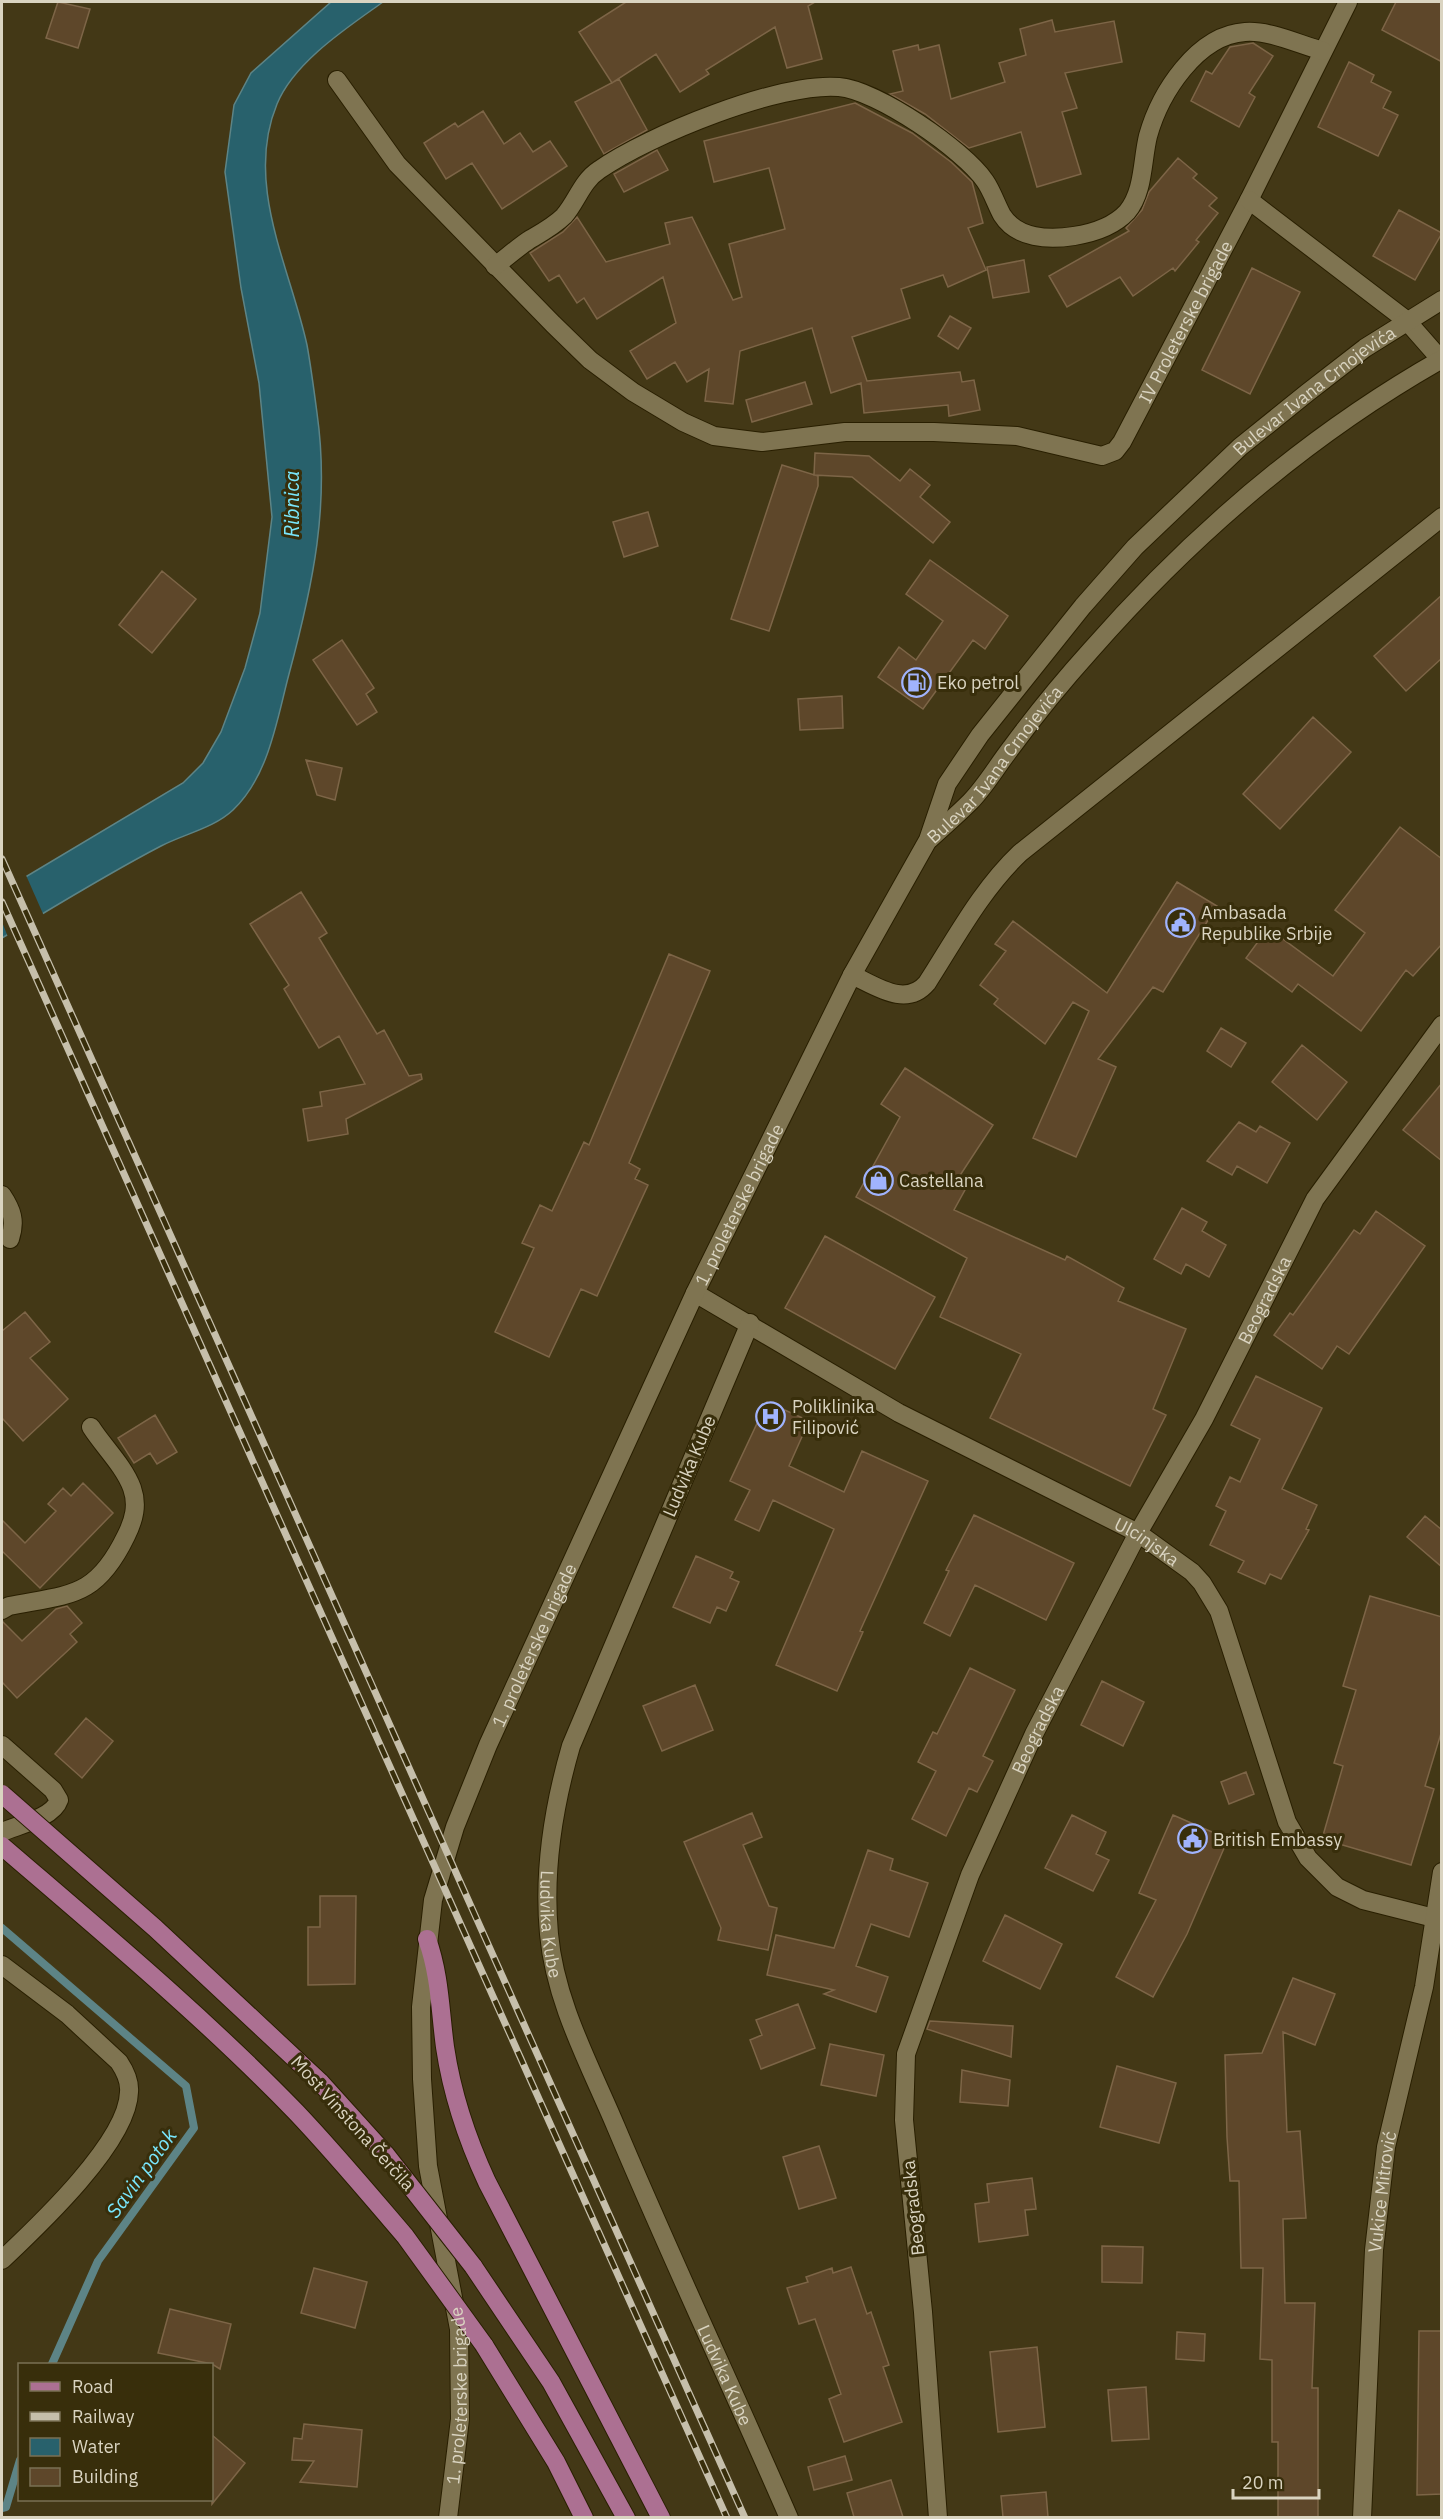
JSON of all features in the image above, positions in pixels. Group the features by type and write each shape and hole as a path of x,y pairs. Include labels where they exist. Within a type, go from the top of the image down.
{"main road":[{"name":"Most Vinstona Čerčila","path":"2,1794 155,1928 320,2082 386,2155 472,2266 529,2348 557,2392 626,2517"},
{"name":"Most Vinstona Čerčila","path":"2,1846 204,2023 297,2113 358,2181 411,2245 484,2346 520,2401 585,2517"},
{"path":"427,1939 440,1987 452,2082 472,2147 491,2191 661,2517"}],"street":[{"name":"IV Proleterske brigade","path":"495,266 590,360 633,392 683,422 714,436 762,442 845,432 1017,436 1102,456 1115,451 1122,442 1249,200 1347,2"},
{"path":"337,80 397,164 495,266 562,218 582,186 598,170 702,119 764,97 812,87 842,87 869,97 928,129 970,164 985,181 1004,217 1024,234 1047,237 1073,236 1097,230 1117,221 1128,210 1138,193 1149,134 1165,96 1186,67 1208,45 1231,35 1246,32 1323,51"},
{"path":"1249,200 1406,320 1441,360"},
{"name":"Bulevar Ivana Crnojevića","path":"928,840 947,784 980,735 1083,606 1135,547 1240,447 1365,348 1406,320 1442,300"},
{"name":"Bulevar Ivana Crnojevića","path":"928,840 971,801 1028,725 1089,652 1184,552 1264,480 1332,428 1441,360"},
{"path":"852,975 892,993 907,995 918,993 927,983 983,895 1000,872 1020,853 1442,517"},
{"name":"1. proleterske brigade","path":"448,2517 458,2452 459,2329 450,2273 436,2214 428,2155 422,2079 421,2007 427,1939 444,1861 467,1793 695,1293 852,975 928,840"},
{"name":"Beogradska","path":"938,2517 923,2312 904,2120 906,2054 975,1864 1034,1734 1138,1533 1204,1419 1315,1199 1442,1025"},
{"path":"2,1195 12,1209 14,1227 10,1239"},
{"name":"Ulcinjska","path":"695,1293 750,1323 899,1413 1138,1533 1182,1564 1202,1583 1214,1601 1287,1822 1308,1858 1337,1887 1363,1900 1438,1919"},
{"name":"Ludvika Kube","path":"750,1323 571,1746 554,1819 547,1870 547,1901 554,1969 567,2010 654,2217 789,2517"},
{"path":"2,1610 9,1606 78,1591 95,1582 111,1566 132,1524 136,1505 132,1486 91,1427"},
{"path":"2,1745 53,1790 59,1800 56,1808 49,1813 2,1832"},
{"name":"Vukice Mitrović","path":"1362,2517 1366,2375 1378,2215 1386,2147 1438,1919 1442,1872"},
{"path":"2,1965 67,2014 119,2062 125,2071 129,2094 120,2121 104,2150 63,2202 2,2260"}],"water":[{"name":"Ribnica","path":"331,2 383,2 323,47 296,74 285,89 277,104 268,134 265,164 273,225 307,345 321,447 320,513 312,577 298,641 270,746 255,781 245,796 233,810 217,822 141,857 2,938 2,891 183,783 203,763 221,732 245,668 260,613 272,517 259,383 241,288 225,172 234,105 251,73"}],"pier":[{"path":"25,873 44,916 8,937 2,922 2,887"}],"building":[{"path":"58,2 90,9 78,48 46,38"},
{"path":"626,2 815,2 808,6 822,59 787,68 775,27 706,70 709,74 680,92 656,54 612,83 579,32"},
{"path":"1396,2 1442,2 1442,62 1382,30"},
{"path":"1052,20 1055,32 1114,21 1122,62 1065,73 1077,108 1062,112 1081,174 1037,187 1021,132 969,148 925,114 890,94 903,91 893,51 918,45 919,50 939,45 951,99 1005,82 999,63 1026,55 1020,29"},
{"path":"1253,43 1273,56 1249,93 1255,97 1239,127 1191,101 1206,71 1212,74 1230,47"},
{"path":"1349,62 1374,75 1371,82 1391,92 1383,108 1398,115 1378,156 1318,127"},
{"path":"619,79 647,130 604,154 575,102"},
{"path":"855,103 912,133 951,162 972,182 983,223 968,228 986,270 948,287 943,275 901,289 910,318 852,337 867,381 960,372 962,382 974,380 980,410 949,416 948,405 864,413 861,383 831,393 812,328 740,351 733,404 705,401 709,369 687,382 675,362 647,379 630,351 676,323 663,277 597,319 584,298 577,303 559,275 549,281 530,253 563,232 577,217 606,262 670,244 665,223 692,217 733,300 742,297 729,244 785,229 769,168 714,182 704,141"},
{"path":"483,111 504,144 520,133 533,152 550,141 567,166 502,209 472,163 446,179 424,143 455,123 458,127"},
{"path":"657,150 668,170 624,192 614,174"},
{"path":"1178,158 1197,174 1193,178 1217,198 1209,206 1218,213 1196,240 1199,242 1175,271 1173,268 1133,296 1120,277 1067,307 1049,276 1129,231 1126,228 1142,210 1149,192"},
{"path":"1399,210 1442,233 1415,280 1373,256"},
{"path":"1024,260 1029,292 993,298 987,267"},
{"path":"1252,268 1300,292 1250,394 1202,370"},
{"path":"950,316 971,328 958,349 938,336"},
{"path":"805,382 812,404 752,422 746,400"},
{"path":"815,453 869,456 900,481 910,469 930,485 920,497 950,522 933,543 852,477 814,475"},
{"path":"782,465 818,476 818,486 769,631 731,619"},
{"path":"648,512 658,546 624,557 613,522"},
{"path":"930,560 1008,616 985,649 973,640 923,709 878,677 899,647 916,660 943,621 906,594"},
{"path":"162,571 196,599 152,653 119,625"},
{"path":"1442,595 1442,658 1406,691 1374,656"},
{"path":"342,640 374,688 366,694 377,712 357,725 313,660"},
{"path":"842,696 843,728 800,730 798,699"},
{"path":"1313,717 1351,752 1280,829 1243,794"},
{"path":"306,760 342,768 335,800 317,795"},
{"path":"1400,827 1442,859 1442,944 1413,976 1406,970 1361,1031 1298,984 1292,992 1246,958 1268,928 1333,976 1365,933 1335,910"},
{"path":"1177,882 1217,906 1163,992 1153,987 1098,1059 1116,1067 1076,1157 1033,1138 1089,1011 1073,1002 1045,1044 994,1004 998,999 980,985 1006,951 995,944 1013,921 1107,993"},
{"path":"301,892 327,933 319,938 377,1034 384,1030 409,1076 421,1074 422,1079 346,1119 348,1134 308,1141 303,1109 322,1106 320,1092 365,1084 339,1036 319,1048 284,989 289,985 250,924"},
{"path":"669,954 710,971 629,1163 640,1169 635,1179 648,1185 597,1296 581,1289 549,1357 495,1332 534,1248 522,1243 540,1205 552,1211 584,1142 589,1145"},
{"path":"1221,1028 1246,1043 1231,1067 1207,1051"},
{"path":"1302,1045 1347,1082 1317,1120 1272,1082"},
{"path":"905,1068 993,1125 955,1183 966,1188 954,1210 1065,1260 1067,1256 1124,1288 1118,1301 1186,1329 1153,1409 1166,1415 1130,1486 990,1418 1021,1354 940,1317 967,1258 856,1197 900,1117 881,1104"},
{"path":"1442,1083 1442,1161 1403,1130"},
{"path":"1239,1122 1256,1132 1260,1126 1290,1143 1267,1183 1237,1166 1232,1175 1207,1161"},
{"path":"1182,1208 1207,1222 1202,1231 1226,1245 1209,1277 1186,1264 1181,1274 1154,1259"},
{"path":"1376,1211 1425,1246 1349,1354 1337,1346 1322,1369 1274,1335 1290,1313 1293,1315 1354,1230 1360,1234"},
{"path":"825,1236 935,1297 895,1369 785,1308"},
{"path":"25,1312 50,1342 30,1358 68,1399 23,1441 2,1418 2,1331"},
{"path":"1256,1376 1322,1408 1282,1489 1317,1505 1306,1529 1309,1530 1281,1579 1270,1574 1265,1584 1238,1572 1244,1561 1210,1545 1226,1511 1216,1506 1230,1477 1240,1482 1260,1439 1231,1425"},
{"path":"767,1402 809,1421 789,1466 844,1492 862,1451 928,1481 860,1631 863,1632 837,1691 776,1665 834,1529 773,1500 759,1531 735,1520 750,1490 730,1481"},
{"path":"155,1415 177,1452 157,1464 150,1453 134,1463 118,1438"},
{"path":"83,1483 113,1513 40,1588 2,1551 2,1520 25,1543 56,1511 48,1504 63,1488 71,1496"},
{"path":"974,1515 1074,1563 1046,1620 975,1585 950,1636 924,1623 949,1571 946,1570"},
{"path":"1425,1516 1442,1530 1442,1567 1407,1537"},
{"path":"696,1556 733,1572 730,1578 739,1582 726,1611 717,1607 710,1623 673,1607"},
{"path":"1370,1596 1442,1617 1442,1730 1425,1786 1434,1789 1411,1865 1322,1839 1343,1766 1334,1763 1356,1690 1343,1686"},
{"path":"67,1606 82,1623 70,1634 77,1642 17,1698 2,1682 2,1621 22,1641 56,1609"},
{"path":"970,1668 1015,1690 983,1756 993,1761 977,1792 969,1788 946,1836 912,1819 936,1771 918,1762 933,1732 937,1734"},
{"path":"1102,1681 1144,1702 1123,1746 1081,1725"},
{"path":"695,1685 713,1730 662,1751 643,1706"},
{"path":"86,1718 113,1741 82,1778 55,1754"},
{"path":"1246,1772 1254,1794 1229,1804 1221,1782"},
{"path":"752,1813 762,1837 743,1845 769,1906 777,1908 768,1950 718,1940 721,1928 684,1842"},
{"path":"1072,1815 1106,1832 1096,1854 1109,1860 1093,1891 1045,1868"},
{"path":"1173,1815 1228,1839 1187,1934 1153,1997 1116,1977 1156,1900 1139,1893"},
{"path":"868,1850 893,1859 890,1870 928,1883 909,1937 871,1924 856,1966 888,1977 876,2012 824,1994 834,1990 767,1975 776,1935 834,1948"},
{"path":"320,1896 356,1896 355,1984 308,1985 308,1927 320,1927"},
{"path":"1005,1915 1062,1944 1040,1989 983,1961"},
{"path":"1293,1978 1335,1994 1315,2045 1283,2032 1287,2132 1300,2131 1306,2218 1283,2219 1285,2303 1315,2303 1312,2388 1318,2388 1318,2517 1278,2517 1278,2442 1272,2442 1272,2360 1260,2359 1263,2268 1241,2268 1239,2181 1230,2181 1227,2137 1225,2055 1262,2053"},
{"path":"798,2004 815,2048 761,2069 750,2040 762,2035 756,2020"},
{"path":"930,2021 1013,2026 1011,2057 927,2029"},
{"path":"830,2044 884,2055 876,2096 821,2085"},
{"path":"1117,2066 1176,2083 1159,2143 1100,2127"},
{"path":"962,2070 1010,2080 1008,2106 960,2102"},
{"path":"819,2146 836,2198 799,2209 783,2157"},
{"path":"1032,2178 1036,2209 1025,2210 1028,2235 979,2242 975,2204 989,2202 987,2184"},
{"path":"1102,2246 1143,2247 1142,2283 1102,2282"},
{"path":"851,2267 867,2314 871,2312 889,2365 883,2367 902,2422 844,2442 829,2399 841,2394 815,2319 799,2324 787,2288 808,2282 806,2277 832,2268 833,2273"},
{"path":"314,2268 367,2282 355,2328 301,2313"},
{"path":"170,2309 231,2324 220,2369 213,2363 158,2353"},
{"path":"1419,2331 1442,2331 1442,2494 1417,2495"},
{"path":"1177,2332 1205,2334 1204,2361 1176,2359"},
{"path":"1037,2347 1045,2427 998,2432 990,2352"},
{"path":"1146,2387 1149,2439 1112,2441 1108,2390"},
{"path":"304,2424 362,2430 357,2487 300,2482 314,2461 292,2460 294,2438 302,2439"},
{"path":"213,2436 245,2463 212,2504 213,2501"},
{"path":"845,2456 852,2480 814,2490 808,2467"},
{"path":"891,2480 903,2517 854,2517 847,2493"},
{"path":"1046,2492 1048,2517 1003,2517 1001,2496"}],"waterway":[{"name":"Savin potok","path":"2,1928 186,2086 194,2128 98,2261 52,2363"},
{"name":"Savin potok","path":"2,2508 6,2507 18,2467"}],"railway":[{"path":"2,859 745,2518"},
{"path":"2,902 727,2518"}],"place":[{"name":"Eko petrol","path":"916,682"},
{"name":"Ambasada Republike Srbije","path":"1180,922"},
{"name":"Castellana","path":"878,1180"},
{"name":"Poliklinika Filipović","path":"771,1416"},
{"name":"British Embassy","path":"1192,1839"}]}
